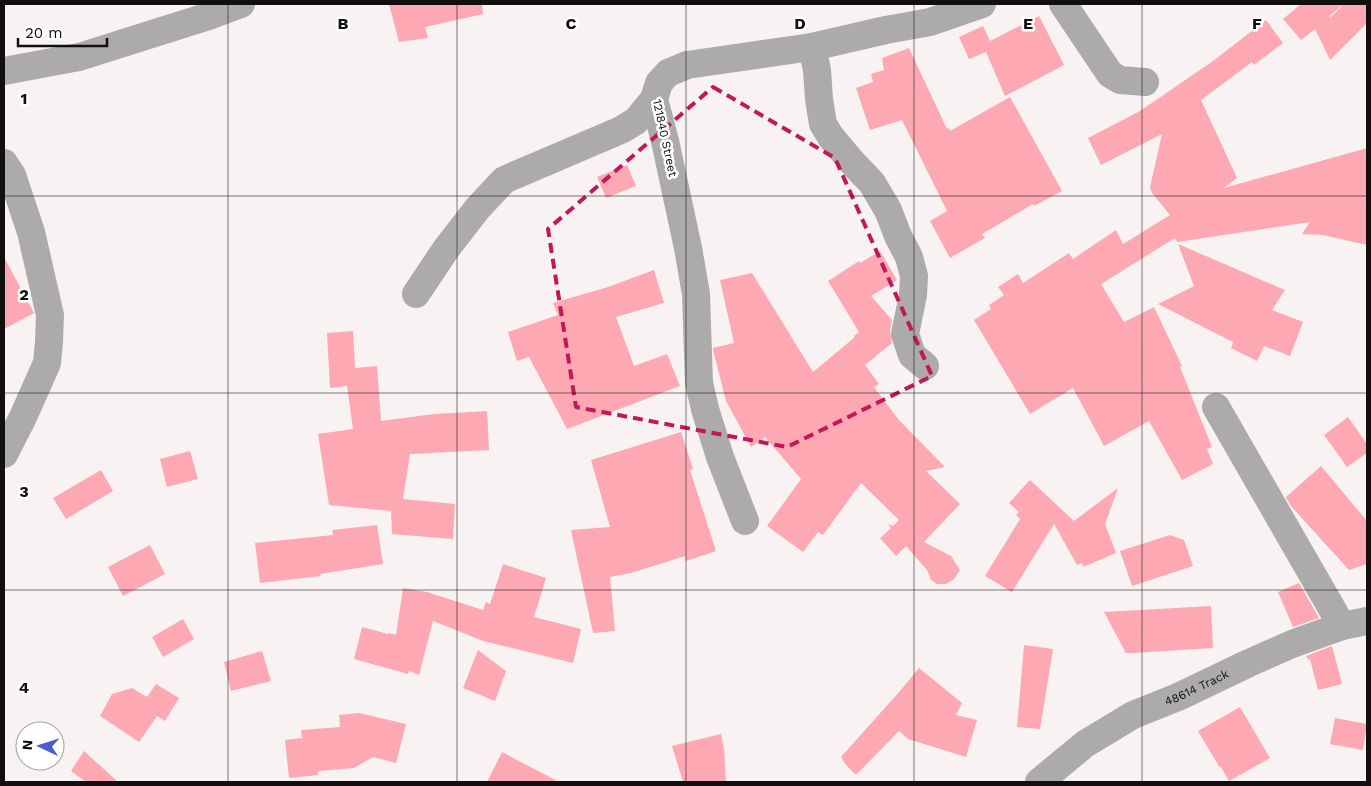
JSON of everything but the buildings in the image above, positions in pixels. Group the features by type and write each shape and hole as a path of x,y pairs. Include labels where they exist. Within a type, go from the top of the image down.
{"street":[{"path":"4,71 79,58 210,16 241,4"},
{"name":"121840 Street","path":"745,521 720,457 699,383 696,294 688,248 654,99 659,83 668,73 687,65 812,47 930,22 982,4"},
{"path":"1063,4 1110,74 1120,80 1145,82"},
{"path":"812,47 824,124 830,137 872,183 888,210 909,258 914,276 913,295 906,334 912,355 925,366"},
{"path":"416,294 446,249 504,180 621,130 636,121 654,99"},
{"path":"4,163 12,175 31,232 50,315 47,363 4,454"},
{"path":"1216,408 1355,623"},
{"name":"48614 Track","path":"1040,782 1085,744 1133,715 1178,697 1249,662 1292,644 1355,623"}],"highlighted area":[{"path":"713,87 835,158 932,376 787,447 576,407 548,229"}]}
